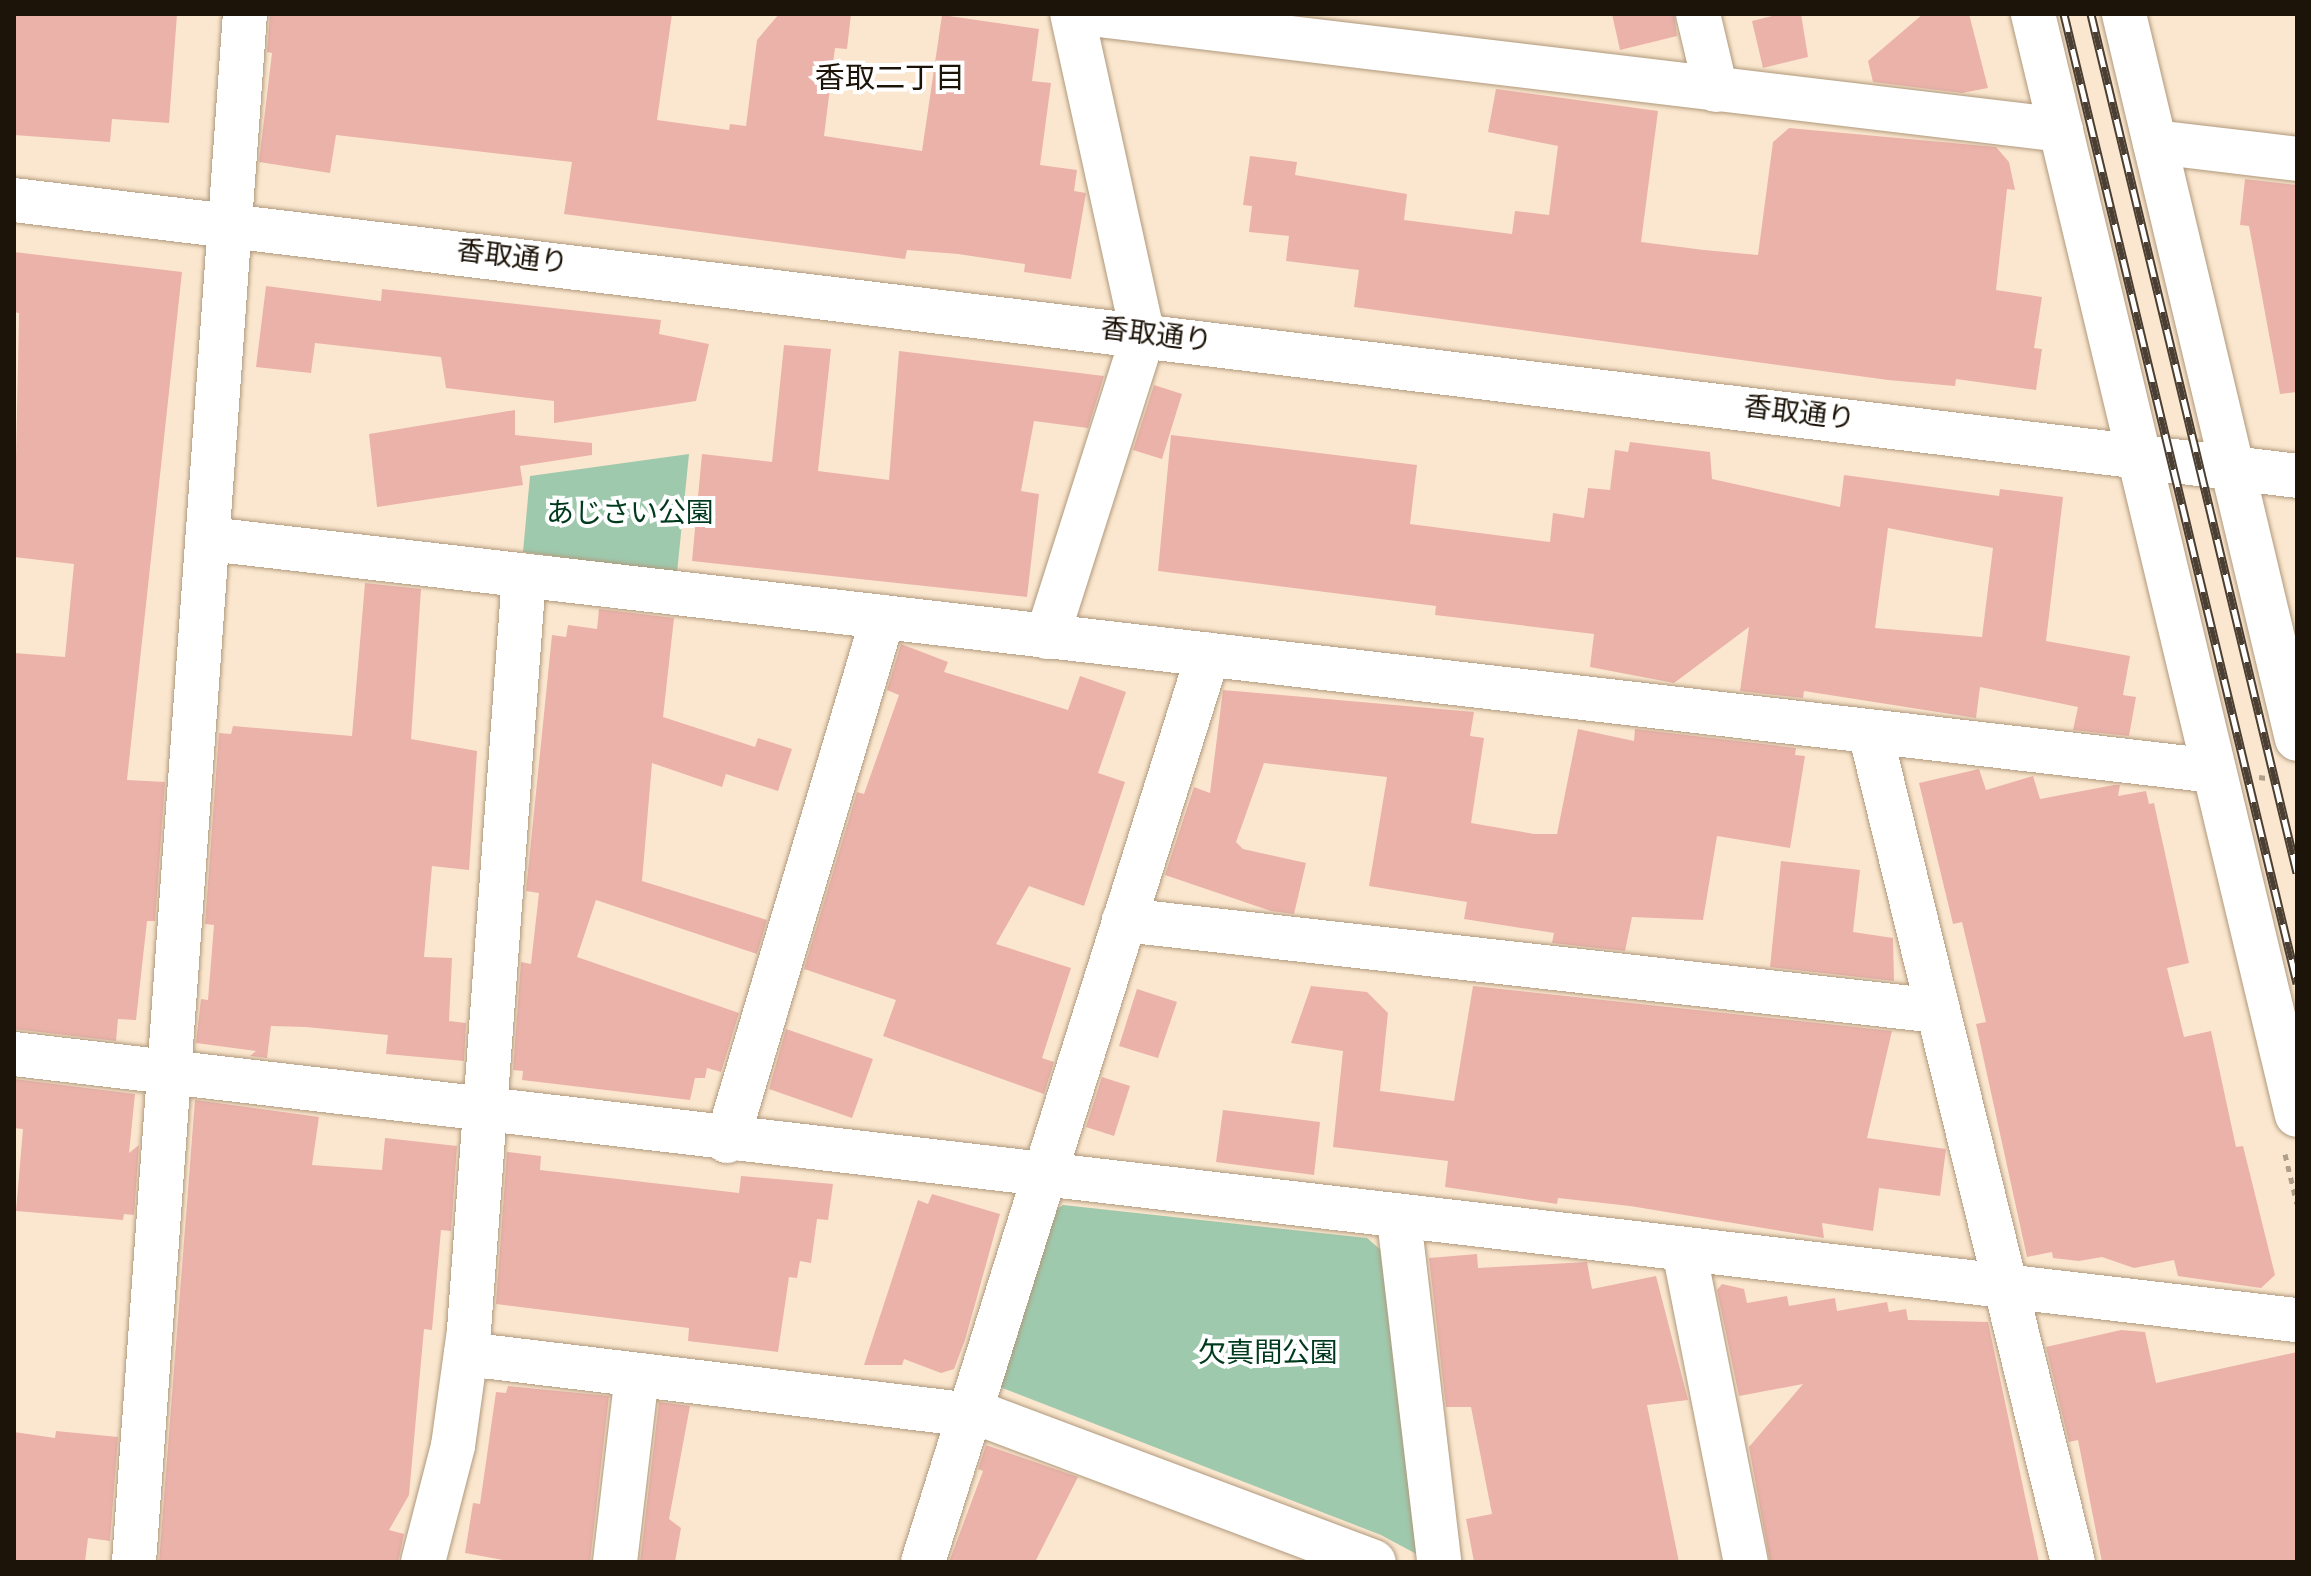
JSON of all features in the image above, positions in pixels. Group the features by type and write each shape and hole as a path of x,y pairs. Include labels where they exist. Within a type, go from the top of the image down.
{"street":[{"path":"134,1562 245,14"},
{"path":"1047,637 1143,336 1072,14"},
{"path":"1090,14 1390,32 1716,90 2061,130"},
{"path":"1698,14 1716,90"},
{"path":"2033,14 2297,1115"},
{"path":"2124,14 2297,739"},
{"path":"2155,142 2297,159"},
{"name":"香取通り","path":"14,200 2297,476"},
{"path":"209,539 2214,771"},
{"path":"423,1562 453,1446 466,1354 524,576"},
{"path":"727,1141 883,617"},
{"path":"923,1562 1208,655"},
{"path":"1870,732 2073,1562"},
{"path":"1124,920 1938,1011"},
{"path":"14,1054 727,1141 2297,1320"},
{"path":"1399,1219 1439,1562"},
{"path":"1684,1250 1746,1562"},
{"path":"466,1354 968,1415 1048,1439 1374,1562"},
{"path":"615,1562 637,1375"}],"green space":[{"name":"あじさい公園","path":"689,454 677,573 523,552 530,476"},
{"name":"欠真間公園","path":"1063,1205 1367,1238 1383,1252 1422,1557 1381,1535 992,1384 1046,1216"}],"building":[{"path":"14,14 177,14 169,123 112,119 110,142 14,135"},
{"path":"270,14 672,14 657,120 729,130 730,124 746,126 757,40 779,14 851,14 847,49 835,48 824,136 922,151 942,15 1039,29 1032,81 1051,83 1040,165 1077,170 1074,191 1086,193 1071,279 1024,272 1025,264 958,254 907,250 905,259 564,214 572,162 336,135 330,173 259,162 272,53 267,52"},
{"path":"1612,14 1674,14 1677,36 1620,50"},
{"path":"1780,14 1801,14 1808,57 1763,68 1752,21"},
{"path":"1923,14 1969,14 1988,88 1962,93 1873,82 1868,61"},
{"path":"1496,89 1658,111 1641,242 1704,250 1758,255 1773,142 1789,128 1996,147 2009,162 2015,190 2007,189 1996,290 2042,297 2034,348 2042,349 2036,390 1956,379 1955,386 1888,380 1354,307 1359,270 1286,261 1289,236 1249,232 1252,206 1243,205 1250,156 1297,162 1295,175 1407,194 1404,220 1512,234 1515,211 1549,215 1558,146 1488,132"},
{"path":"2245,179 2297,185 2297,392 2280,394 2249,226 2240,225"},
{"path":"14,252 182,272 127,780 165,782 155,921 147,921 136,1020 118,1019 116,1041 14,1029 14,653 65,657 74,564 14,557 19,313 14,312"},
{"path":"266,286 381,301 382,289 661,320 659,334 709,344 696,401 554,423 554,401 446,388 441,357 315,343 311,373 256,367"},
{"path":"784,345 831,349 818,471 889,480 899,351 1104,376 1088,428 1034,421 1021,491 1039,494 1027,597 692,561 702,454 772,462"},
{"path":"1154,385 1182,394 1162,459 1133,450"},
{"path":"515,410 515,435 592,443 592,455 520,466 523,485 377,507 369,434"},
{"path":"1171,435 1417,465 1410,524 1550,542 1553,513 1584,518 1588,488 1610,490 1615,450 1628,452 1630,442 1710,452 1712,479 1840,507 1844,475 1999,496 2000,489 2063,497 2046,641 2130,656 2123,695 2136,697 2129,736 2073,730 2078,707 1980,687 1976,718 1804,691 1803,698 1740,691 1749,627 1674,683 1590,667 1594,634 1435,615 1436,606 1158,571","holes":["1888,528 1993,548 1982,637 1875,628"]},
{"path":"365,583 421,589 411,739 477,751 469,870 432,866 424,957 452,958 449,1021 466,1023 464,1061 386,1054 388,1035 306,1027 271,1026 267,1058 250,1056 256,1051 196,1043 201,999 208,1000 214,925 205,924 219,733 231,734 233,726 352,736"},
{"path":"599,609 674,618 663,717 755,747 758,738 792,749 778,791 726,774 722,787 652,763 642,881 767,920 757,954 596,900 577,957 739,1013 721,1072 707,1068 705,1078 695,1078 690,1100 522,1080 523,1071 513,1070 521,962 531,964 539,893 526,891 552,635 566,637 568,625 597,629"},
{"path":"901,644 948,662 944,672 1068,710 1080,676 1126,692 1098,773 1125,782 1084,906 1029,886 996,944 1071,968 1042,1058 1054,1062 1044,1094 883,1036 896,1000 804,969 857,792 864,794 899,695 887,690"},
{"path":"1223,690 1474,712 1470,736 1484,738 1471,823 1534,834 1557,834 1578,729 1634,741 1635,729 1796,748 1795,755 1805,756 1790,848 1717,836 1703,920 1632,917 1625,951 1552,943 1554,933 1464,919 1467,902 1369,886 1387,777 1264,763 1236,842 1243,849 1306,863 1294,914 1271,911 1165,875 1194,787 1210,793"},
{"path":"1979,769 1986,790 2033,776 2040,799 2120,785 2118,796 2146,791 2149,804 2154,803 2189,963 2167,968 2184,1037 2211,1031 2236,1147 2243,1146 2275,1275 2261,1288 2178,1276 2174,1260 2134,1268 2102,1257 2079,1261 2053,1258 2052,1252 2027,1257 1976,1024 1986,1022 1962,922 1953,924 1919,783"},
{"path":"1781,861 1860,870 1853,932 1893,938 1894,981 1770,967"},
{"path":"1311,986 1367,992 1388,1013 1380,1091 1454,1101 1473,986 1892,1031 1867,1138 1946,1149 1940,1196 1879,1188 1873,1231 1822,1223 1824,1238 1630,1206 1558,1198 1557,1204 1445,1187 1448,1161 1333,1147 1343,1051 1291,1043"},
{"path":"1137,989 1177,1002 1158,1058 1119,1046"},
{"path":"786,1029 873,1059 852,1118 769,1089"},
{"path":"1102,1077 1130,1086 1114,1136 1086,1127"},
{"path":"14,1079 135,1094 129,1153 139,1145 134,1215 124,1214 123,1220 16,1211 23,1129 14,1128"},
{"path":"195,1100 319,1117 312,1165 382,1170 385,1138 457,1146 451,1231 441,1230 432,1330 424,1329 409,1495 389,1530 404,1534 398,1562 159,1562"},
{"path":"1223,1110 1320,1122 1314,1175 1216,1162"},
{"path":"507,1152 541,1156 540,1170 739,1193 741,1176 833,1184 828,1220 817,1219 811,1263 800,1261 797,1278 789,1277 778,1352 688,1341 689,1328 496,1304"},
{"path":"932,1194 1000,1214 954,1369 941,1373 904,1359 902,1365 864,1365 918,1200 928,1204"},
{"path":"1477,1254 1478,1268 1587,1262 1592,1289 1656,1276 1688,1400 1647,1405 1679,1562 1474,1562 1466,1519 1492,1514 1471,1407 1446,1407 1429,1258"},
{"path":"1722,1284 1744,1289 1747,1303 1787,1296 1789,1306 1835,1298 1837,1311 1887,1302 1889,1312 1906,1309 1908,1320 1988,1322 2039,1562 1770,1562 1749,1447 1803,1384 1739,1396 1717,1290"},
{"path":"2121,1330 2145,1332 2156,1383 2297,1352 2297,1562 2102,1562 2078,1440 2069,1442 2046,1347"},
{"path":"508,1386 609,1396 590,1562 514,1562 465,1553 473,1503 480,1504 496,1392 506,1393"},
{"path":"659,1402 690,1406 669,1519 681,1528 675,1562 640,1562"},
{"path":"56,1431 118,1437 110,1541 88,1538 85,1562 14,1562 14,1432 55,1438"},
{"path":"986,1445 1078,1477 1035,1562 949,1562 983,1471 978,1469"}],"railway":[{"path":"2064,14 2297,983"},
{"path":"2091,14 2297,873"}],"district":[{"name":"香取二丁目","path":"890,81"}]}
